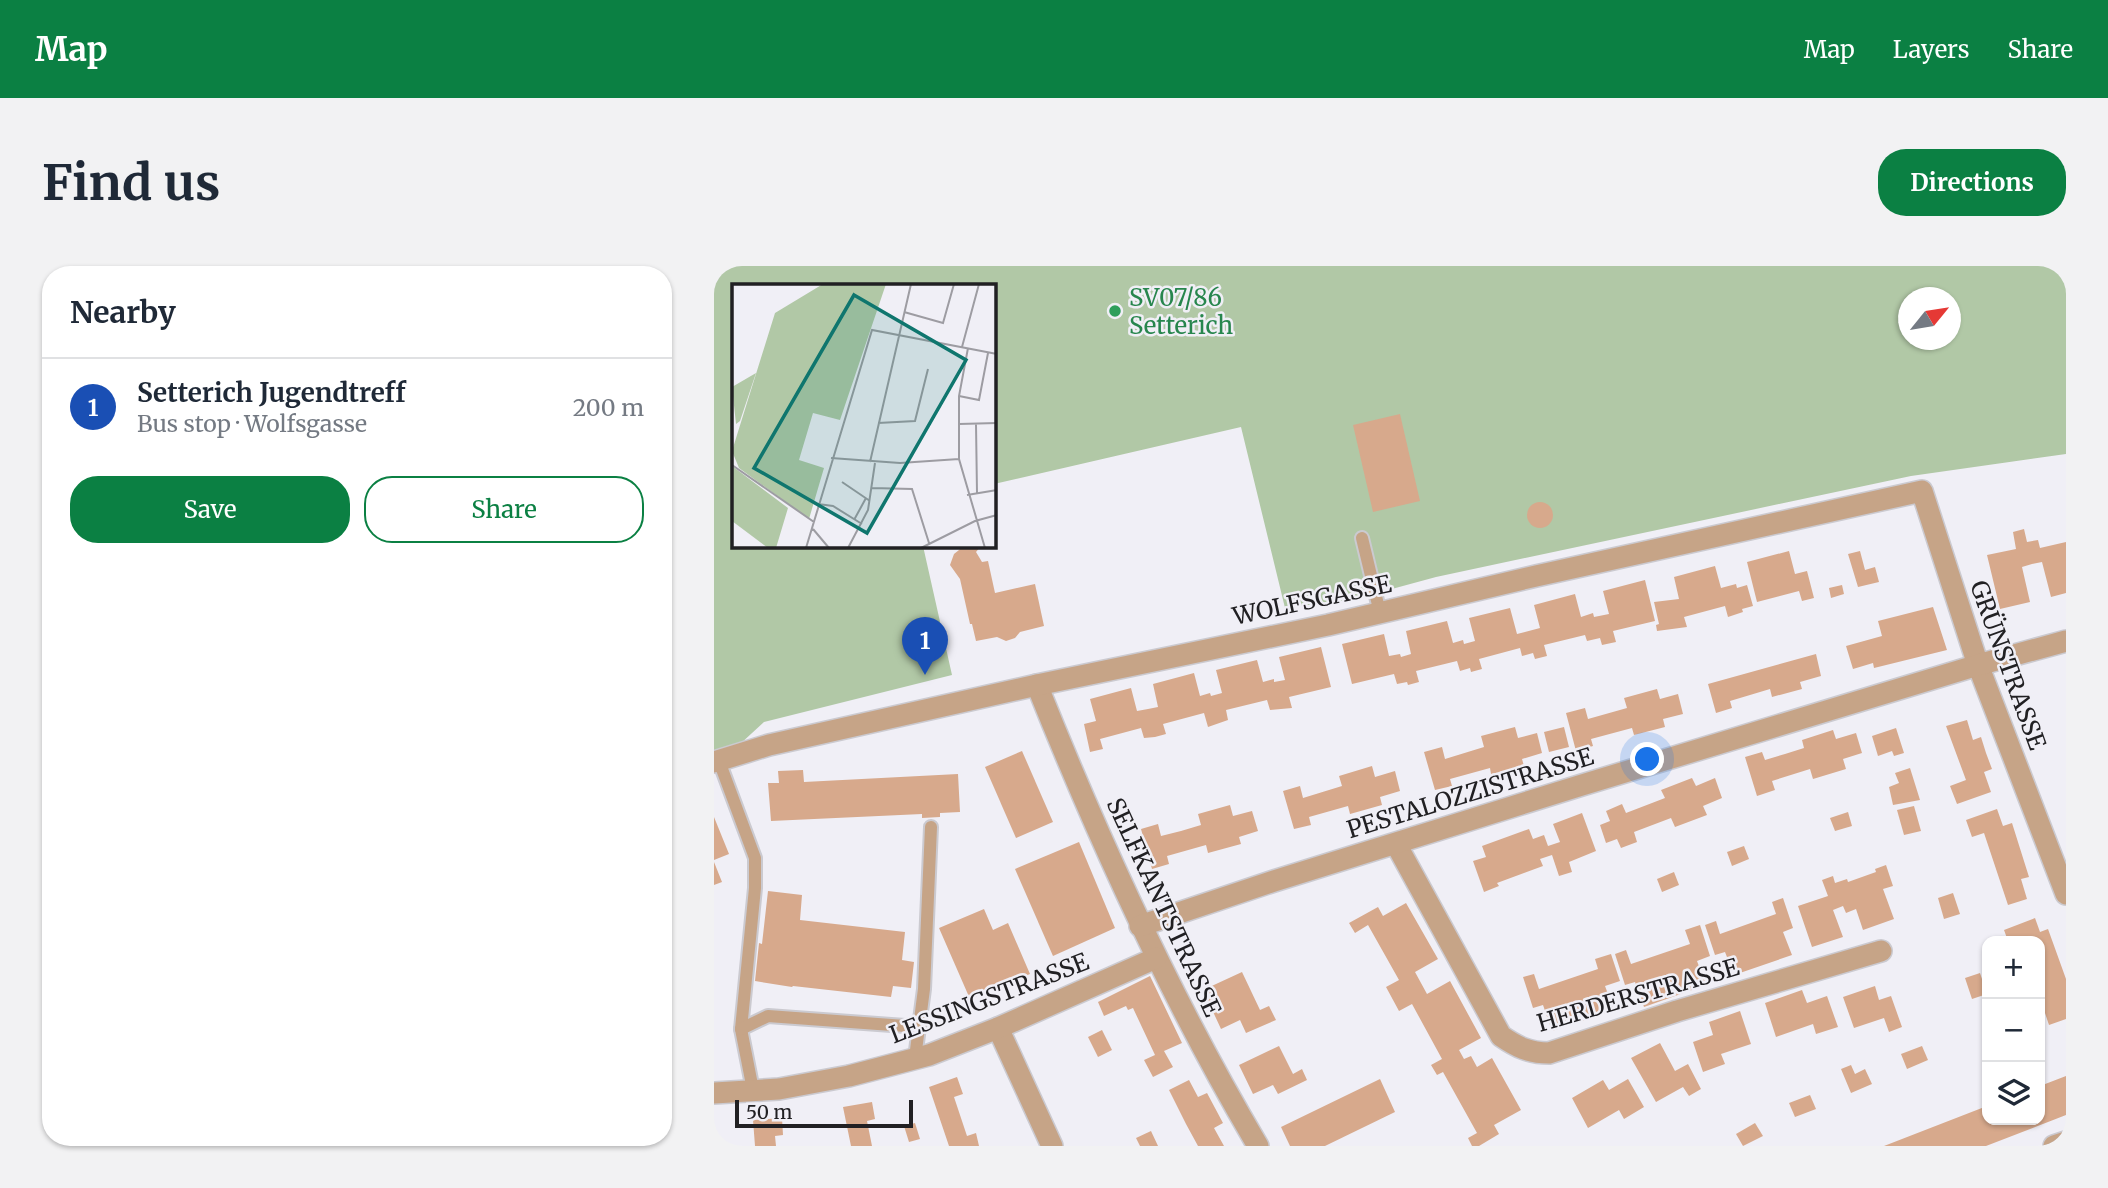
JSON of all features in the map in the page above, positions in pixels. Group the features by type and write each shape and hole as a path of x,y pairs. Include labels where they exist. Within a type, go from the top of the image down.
{"street":[{"name":"WOLFSGASSE","path":"716,761 769,745 1037,685 1380,613 1922,491"},
{"name":"GRÜNSTRASSE","path":"1922,491 1978,665 2066,894"},
{"name":"PESTALOZZISTRASSE","path":"1140,926 1274,881 1978,665 2066,641"},
{"name":"SELFKANTSTRASSE","path":"1037,685 1140,926 1258,1146"},
{"name":"HERDERSTRASSE","path":"1396,844 1502,1036 1519,1048 1535,1053 1549,1053 1677,1011 1881,951"},
{"name":"LESSINGSTRASSE","path":"714,1093 779,1089 849,1076 915,1058 998,1028 1156,958"},
{"path":"998,1028 1052,1146"},
{"path":"2054,1146 2066,1142"}],"lane":[{"path":"1362,538 1380,613"},
{"path":"716,761 755,858 755,888 741,1029 753,1090"},
{"path":"915,1058 924,989 931,827"},
{"path":"741,1029 768,1016 919,1027"}],"green space":[{"path":"714,266 2066,266 2066,454 1911,476 1436,577 1355,599 1285,608 1241,427 996,484 996,284 732,284 732,548 923,548 952,675 764,722 739,745 714,752"}],"building":[{"path":"1400,414 1420,501 1373,512 1353,425"},
{"path":"1540,502 1549,506 1553,515 1549,524 1540,528 1531,524 1527,515 1531,506"},
{"path":"2024,529 2027,542 2038,540 2040,548 2066,542 2066,593 2051,597 2042,562 2032,564 2022,567 2030,602 2000,609 1987,555 2016,549 2013,532"},
{"path":"962,548 979,548 976,552 982,562 988,561 995,593 1035,584 1044,626 1020,632 1015,638 1006,641 997,637 976,641 960,579 950,565 954,554"},
{"path":"1789,551 1795,574 1807,571 1814,598 1802,601 1799,591 1757,602 1747,562"},
{"path":"1860,551 1865,570 1875,567 1879,582 1858,587 1848,554"},
{"path":"1715,566 1721,588 1736,584 1737,588 1747,585 1753,606 1728,617 1725,606 1684,617 1687,627 1657,631 1656,625 1659,624 1654,602 1679,599 1674,577"},
{"path":"1645,580 1655,621 1613,631 1616,642 1602,645 1600,638 1587,641 1585,635 1544,645 1547,656 1535,659 1533,653 1522,656 1520,648 1479,659 1482,669 1471,672 1470,668 1460,671 1457,661 1416,671 1419,682 1408,685 1407,682 1397,684 1394,674 1352,684 1342,644 1384,634 1389,656 1400,654 1401,657 1411,654 1406,631 1447,621 1453,643 1463,640 1464,644 1475,641 1469,618 1510,608 1517,634 1540,628 1534,605 1575,594 1581,617 1593,613 1594,617 1609,614 1603,591"},
{"path":"1842,585 1844,594 1831,598 1829,588"},
{"path":"1933,607 1947,650 1874,668 1873,663 1853,669 1846,646 1882,636 1878,621"},
{"path":"1321,647 1331,687 1289,697 1292,708 1270,710 1267,700 1226,710 1228,720 1208,727 1204,713 1163,724 1166,734 1155,737 1144,738 1141,728 1100,739 1103,749 1090,752 1084,724 1096,721 1090,699 1131,688 1137,711 1158,707 1153,684 1194,673 1200,696 1210,693 1211,696 1222,693 1216,670 1257,660 1263,682 1285,680 1279,657"},
{"path":"1816,654 1821,676 1800,682 1802,689 1772,697 1770,689 1730,701 1732,708 1716,713 1708,684"},
{"path":"1657,689 1660,699 1678,694 1683,714 1663,719 1665,727 1634,735 1632,728 1591,739 1593,746 1576,751 1566,713 1585,708 1588,719 1627,708 1624,698"},
{"path":"1967,720 1973,740 1981,737 1992,769 1984,772 1991,792 1957,804 1950,786 1966,780 1946,726"},
{"path":"1515,727 1518,738 1537,733 1542,753 1522,759 1524,766 1491,774 1490,768 1450,779 1452,786 1435,790 1424,752 1442,747 1445,759 1484,747 1481,736"},
{"path":"1564,727 1569,747 1549,752 1544,732"},
{"path":"1896,728 1904,753 1894,756 1892,751 1878,756 1872,736"},
{"path":"1833,730 1836,739 1856,733 1862,753 1843,759 1846,769 1813,779 1810,769 1772,781 1775,790 1757,796 1745,757 1762,752 1765,760 1785,754 1804,748 1802,740"},
{"path":"1022,751 1053,822 1016,838 985,767"},
{"path":"1372,766 1375,777 1395,771 1400,791 1380,797 1382,805 1350,814 1348,806 1309,817 1311,825 1294,829 1283,791 1300,786 1303,798 1342,786 1339,776"},
{"path":"1910,768 1920,800 1893,805 1889,787 1899,783 1895,773"},
{"path":"803,770 804,782 958,774 960,812 940,813 940,817 922,818 922,814 771,821 768,783 779,783 778,771"},
{"path":"1692,778 1696,786 1715,778 1722,798 1703,806 1707,815 1675,827 1671,818 1634,832 1637,842 1621,848 1617,839 1606,843 1600,825 1610,821 1606,811 1622,804 1626,813 1665,798 1661,790"},
{"path":"1230,805 1233,816 1252,811 1258,831 1239,837 1241,844 1208,853 1206,845 1167,856 1169,864 1152,869 1141,829 1158,824 1161,836 1181,831 1201,825 1198,814"},
{"path":"1914,806 1921,831 1904,835 1897,810"},
{"path":"1997,809 2003,826 2012,823 2029,877 2021,879 2027,899 2008,905 1984,833 1972,837 1966,820"},
{"path":"1848,812 1852,826 1835,831 1830,818"},
{"path":"1582,813 1596,851 1569,862 1572,872 1559,876 1552,855 1540,859 1543,866 1497,883 1499,886 1484,892 1473,861 1486,857 1482,846 1529,829 1533,839 1544,835 1548,846 1560,842 1553,824"},
{"path":"714,817 729,854 714,860"},
{"path":"1079,842 1115,928 1053,956 1015,869"},
{"path":"1744,846 1749,859 1732,866 1727,852"},
{"path":"714,862 722,882 714,885"},
{"path":"1886,865 1893,886 1883,889 1894,919 1863,930 1856,909 1846,913 1843,906 1833,910 1843,937 1812,947 1798,906 1828,896 1822,880 1833,876 1835,883 1847,879 1848,882 1876,872 1875,869"},
{"path":"1674,872 1679,885 1662,892 1657,879"},
{"path":"768,891 802,895 800,920 905,932 902,960 914,962 911,988 893,986 891,997 755,981"},
{"path":"1953,893 1960,914 1944,919 1938,898"},
{"path":"1783,898 1793,928 1783,932 1792,955 1734,975 1725,952 1715,955 1705,925 1716,921 1720,934 1776,914 1772,902"},
{"path":"1406,903 1438,959 1415,972 1427,994 1450,981 1481,1038 1459,1050 1464,1059 1471,1056 1477,1067 1492,1058 1521,1110 1494,1125 1499,1134 1479,1146 1472,1146 1468,1138 1477,1133 1443,1072 1437,1075 1431,1065 1442,1059 1412,1004 1399,1011 1386,987 1399,980 1368,925 1355,933 1349,923 1378,907 1383,916"},
{"path":"984,909 993,930 1008,923 1030,974 970,999 939,928"},
{"path":"2035,918 2040,932 2048,929 2066,979 2066,1019 2049,1025 2045,1013 2045,936 2006,936 2004,930"},
{"path":"1700,925 1710,956 1697,961 1706,985 1644,1007 1635,982 1625,985 1615,954 1626,950 1631,964 1690,944 1685,930"},
{"path":"1611,954 1620,981 1605,986 1614,1010 1552,1031 1543,1005 1533,1008 1523,977 1534,974 1539,989 1598,969 1595,959"},
{"path":"1242,972 1260,1010 1269,1006 1276,1020 1246,1033 1240,1020 1221,1029 1203,990"},
{"path":"1980,973 1982,996 1972,999 1965,978"},
{"path":"1150,976 1182,1043 1164,1051 1173,1067 1153,1077 1144,1060 1155,1055 1133,1008 1128,1010 1126,1006 1104,1016 1098,1002"},
{"path":"1875,986 1879,1000 1891,996 1902,1027 1889,1032 1884,1018 1854,1028 1843,997"},
{"path":"1802,990 1807,1003 1827,996 1838,1027 1816,1034 1813,1024 1776,1037 1765,1003"},
{"path":"1740,1011 1751,1044 1721,1054 1725,1064 1703,1072 1693,1042 1713,1035 1709,1022"},
{"path":"1102,1030 1112,1050 1098,1057 1088,1037"},
{"path":"1660,1043 1675,1071 1688,1064 1701,1089 1689,1096 1683,1087 1656,1102 1631,1058"},
{"path":"1279,1046 1293,1074 1302,1069 1307,1080 1278,1094 1273,1085 1253,1094 1239,1065"},
{"path":"1922,1046 1928,1060 1907,1069 1901,1054"},
{"path":"1851,1065 1855,1074 1865,1069 1872,1084 1851,1093 1841,1069"},
{"path":"2066,1076 2066,1115 2045,1123 2045,1084"},
{"path":"957,1077 963,1094 954,1097 967,1136 976,1133 979,1146 949,1146 929,1087"},
{"path":"1380,1079 1395,1112 1325,1146 1290,1146 1281,1127"},
{"path":"1628,1079 1644,1107 1624,1119 1619,1110 1588,1128 1572,1098 1603,1080 1609,1090"},
{"path":"1189,1080 1198,1097 1207,1093 1223,1123 1214,1128 1224,1146 1198,1146 1186,1124 1169,1090"},
{"path":"1810,1095 1816,1109 1795,1117 1789,1103"},
{"path":"872,1102 875,1119 867,1121 872,1146 851,1146 843,1107"},
{"path":"1982,1108 1982,1125 2040,1125 1986,1146 1884,1146"},
{"path":"782,1118 783,1135 775,1136 776,1146 755,1146 753,1120"},
{"path":"915,1123 920,1139 909,1142 904,1126"},
{"path":"1755,1123 1763,1136 1743,1146 1736,1134"},
{"path":"1151,1131 1158,1146 1140,1146 1136,1138"}],"place":[{"name":"SV07/86 Setterich","path":"1115,311"},
{"name":"Setterich Jugendtreff","path":"925,675"}]}
